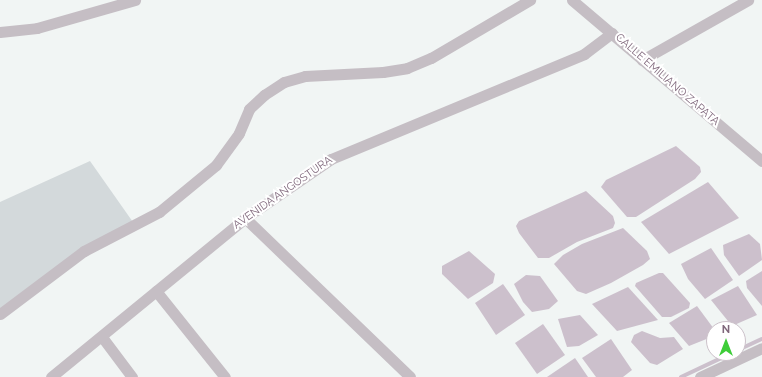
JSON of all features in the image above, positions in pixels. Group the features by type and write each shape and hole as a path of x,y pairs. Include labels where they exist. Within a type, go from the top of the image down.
{"street":[{"path":"0,32 38,28 135,0"},
{"path":"0,314 84,251 153,216 170,203 216,165 239,133 249,109 264,94 284,82 305,76 383,72 407,68 431,58 530,0"},
{"name":"CALLE EMILIANO ZAPATA","path":"572,0 762,161"},
{"path":"642,60 748,0"},
{"name":"AVENIDA ANGOSTURA","path":"51,377 245,218 331,158 584,54 612,33"},
{"path":"245,218 410,377"},
{"path":"156,291 225,377"},
{"path":"102,336 132,377"},
{"path":"700,377 762,348"}],"shaded area":[{"path":"676,146 700,167 701,172 695,179 636,217 627,217 601,187 606,180"},
{"path":"90,161 135,225 84,251 0,314 0,202"},
{"path":"708,182 739,218 669,254 641,222"},
{"path":"586,191 613,216 615,223 613,228 577,242 549,258 538,258 519,233 516,226 519,221"},
{"path":"623,228 647,251 650,259 643,265 611,283 586,294 577,291 554,264 563,255 582,244"},
{"path":"749,234 760,244 762,260 739,276 724,255 723,245"},
{"path":"711,248 733,280 705,299 688,279 681,264"},
{"path":"469,251 495,274 493,283 468,299 442,274 442,266"},
{"path":"762,271 762,306 747,288 746,281"},
{"path":"659,273 663,273 690,303 689,308 671,317 662,317 635,286 636,283"},
{"path":"526,275 540,276 558,301 549,309 532,312 523,302 514,284"},
{"path":"503,284 525,315 496,335 475,303"},
{"path":"738,286 757,315 743,321 728,321 711,300"},
{"path":"628,287 658,320 617,331 592,304"},
{"path":"697,306 708,321 706,321 706,339 689,346 669,323"},
{"path":"580,315 598,335 579,346 567,347 558,319"},
{"path":"543,324 565,355 537,374 515,343"},
{"path":"642,331 660,338 674,337 683,349 657,365 650,363 631,342 634,335"},
{"path":"611,339 632,370 623,377 596,377 582,358"},
{"path":"575,358 588,377 547,377"}],"waterway":[{"path":"746,346 762,339"},
{"path":"681,377 715,361"}]}
